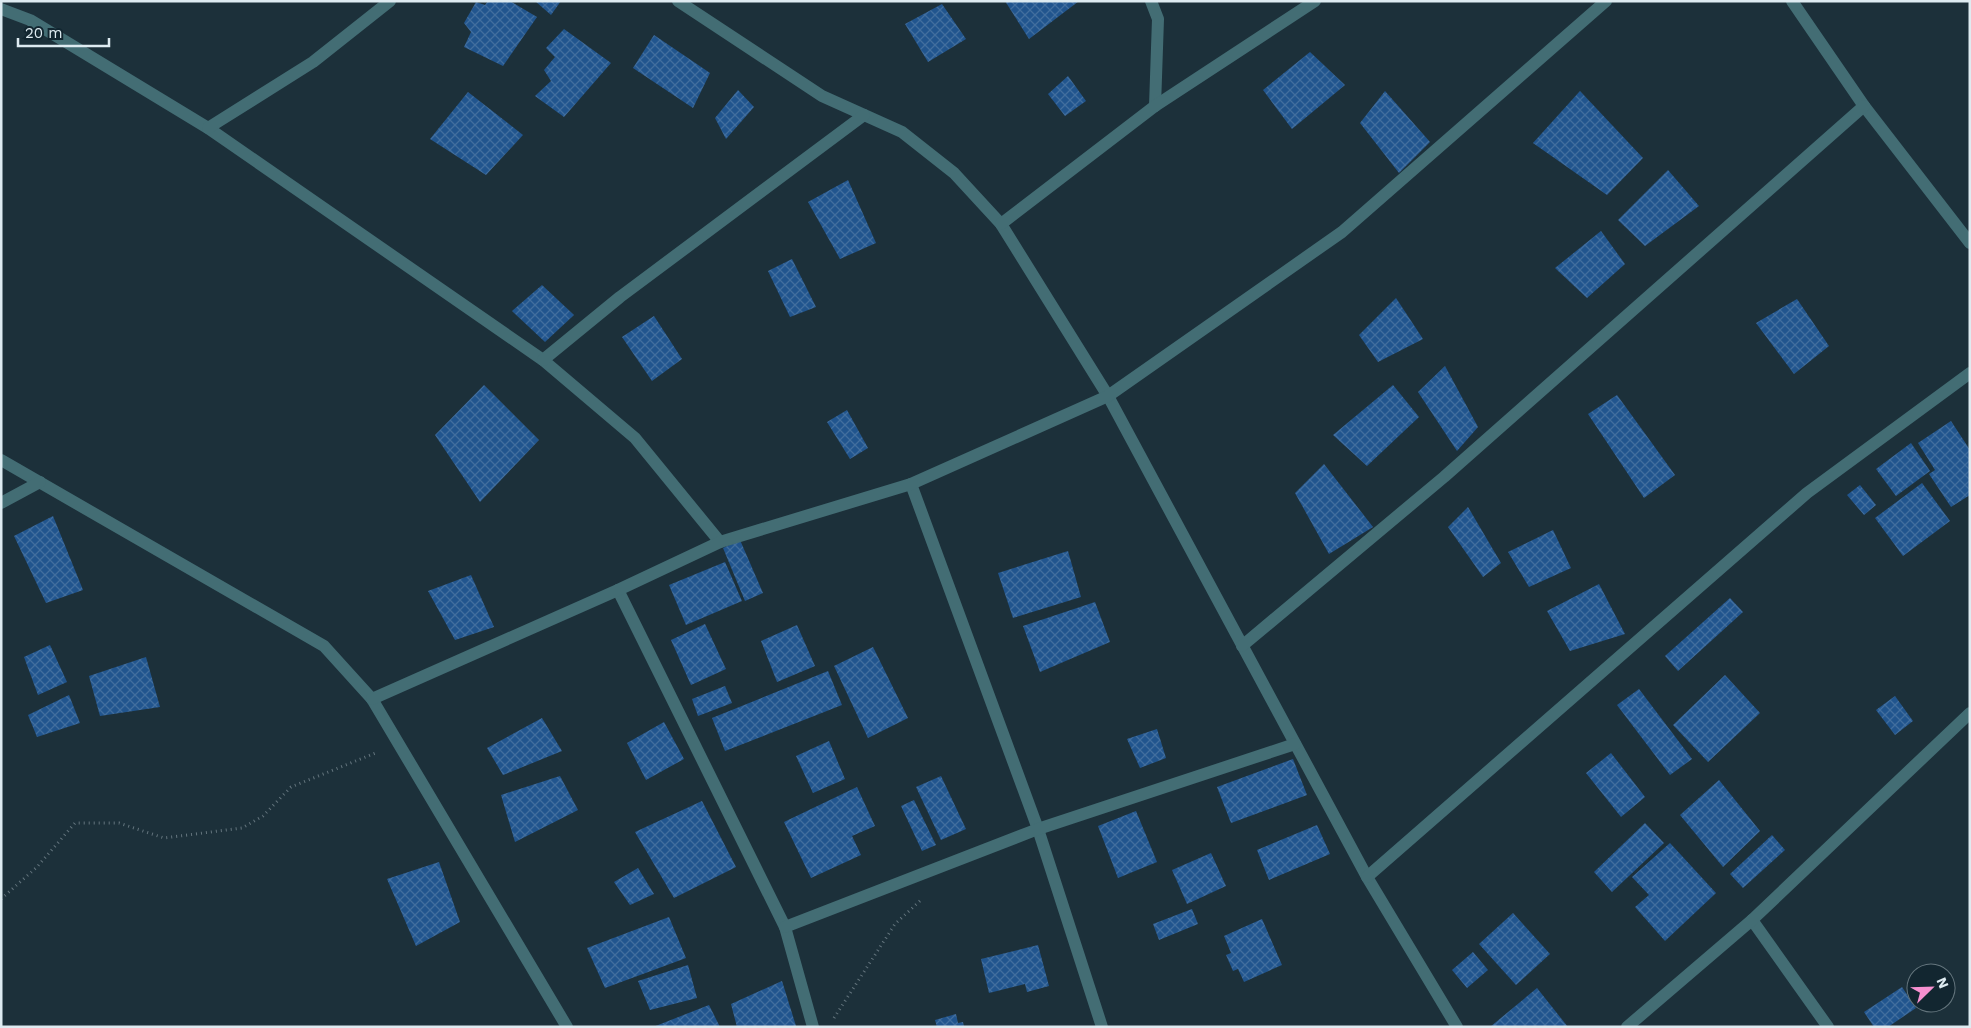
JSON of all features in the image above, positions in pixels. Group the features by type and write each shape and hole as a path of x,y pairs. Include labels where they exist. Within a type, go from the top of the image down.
{"street":[{"path":"208,128 313,62 390,1"},
{"path":"678,1 822,96 902,132 954,173 1001,224 1108,396 1294,744 1367,876 1457,1027"},
{"path":"1151,1 1158,19 1155,106"},
{"path":"1001,224 1155,106 1315,1"},
{"path":"372,699 618,590 720,542 911,484 1108,396 1342,232 1606,1"},
{"path":"1792,1 1864,106 1970,243"},
{"path":"1,9 30,20 208,128 543,360 635,438 720,542"},
{"path":"1242,646 1444,477 1864,106"},
{"path":"543,360 620,297 864,115"},
{"path":"1367,876 1808,493 1970,372"},
{"path":"1,460 324,646 372,699 567,1027"},
{"path":"1,503 40,482"},
{"path":"911,484 1038,829 1102,1027"},
{"path":"618,590 785,927 813,1027"},
{"path":"1627,1027 1752,920 1970,712"},
{"path":"785,927 1038,829 1294,744"},
{"path":"1752,920 1828,1027"}],"path":[{"path":"1,899 37,867 76,823 119,823 164,838 242,828 263,816 291,787 399,744"},
{"path":"833,1019 895,924 928,892"}],"building":[{"path":"488,1 510,1 537,17 503,66 464,47 471,32 464,23 476,2 485,5"},
{"path":"535,1 561,1 551,15"},
{"path":"1005,1 1079,1 1029,39"},
{"path":"942,4 966,39 928,62 905,24"},
{"path":"564,29 611,63 564,117 535,96 551,81 544,70 555,57 546,48"},
{"path":"654,35 710,73 693,108 633,68"},
{"path":"1310,52 1345,85 1292,129 1263,90"},
{"path":"1068,76 1086,101 1065,116 1048,94"},
{"path":"738,90 754,107 726,139 715,118"},
{"path":"1385,91 1430,142 1399,173 1360,123"},
{"path":"1580,91 1643,158 1607,195 1533,143"},
{"path":"468,92 523,135 486,175 430,139"},
{"path":"1668,170 1699,206 1645,246 1618,220"},
{"path":"848,180 876,243 840,259 808,202"},
{"path":"1601,231 1625,264 1587,298 1555,268"},
{"path":"792,259 816,307 790,317 768,271"},
{"path":"542,285 574,315 545,342 512,311"},
{"path":"1396,298 1423,339 1378,362 1359,335"},
{"path":"1797,299 1829,346 1794,374 1756,323"},
{"path":"654,316 682,359 652,381 622,337"},
{"path":"1445,366 1478,427 1457,451 1418,392"},
{"path":"484,385 539,440 480,502 435,435"},
{"path":"1393,385 1419,417 1367,466 1333,435"},
{"path":"1617,395 1675,475 1644,498 1588,414"},
{"path":"847,410 868,448 850,459 827,422"},
{"path":"1951,421 1970,450 1970,495 1951,507 1929,474 1935,470 1918,443"},
{"path":"1911,443 1930,471 1896,496 1876,469"},
{"path":"1324,464 1373,527 1329,554 1295,493"},
{"path":"1922,483 1950,521 1903,556 1875,518"},
{"path":"1860,485 1876,505 1864,515 1847,495"},
{"path":"1468,507 1501,563 1483,577 1448,527"},
{"path":"53,516 83,590 46,603 14,536"},
{"path":"1553,530 1571,568 1529,587 1508,552"},
{"path":"740,540 763,593 745,601 723,548"},
{"path":"1068,551 1081,597 1013,618 998,573"},
{"path":"725,562 742,601 686,625 669,585"},
{"path":"471,575 494,627 455,640 428,591"},
{"path":"1599,584 1625,634 1570,651 1547,611"},
{"path":"1730,598 1743,612 1678,671 1665,656"},
{"path":"1095,602 1110,642 1040,672 1023,626"},
{"path":"705,624 726,669 691,685 671,640"},
{"path":"797,625 815,666 777,682 761,641"},
{"path":"50,645 67,682 38,695 24,657"},
{"path":"873,647 908,718 868,738 834,666"},
{"path":"146,657 160,707 100,716 89,676"},
{"path":"828,671 842,705 725,751 712,718"},
{"path":"1725,675 1760,713 1708,762 1673,725"},
{"path":"725,686 732,703 698,716 692,699"},
{"path":"1639,689 1692,759 1670,775 1617,705"},
{"path":"69,695 80,723 37,737 28,715"},
{"path":"1895,696 1913,721 1895,735 1876,710"},
{"path":"542,718 562,751 503,775 487,748"},
{"path":"664,722 684,759 646,780 627,743"},
{"path":"1157,729 1166,758 1140,768 1127,739"},
{"path":"829,741 845,779 813,793 796,756"},
{"path":"1611,753 1645,797 1621,817 1586,773"},
{"path":"1293,759 1307,795 1231,823 1217,787"},
{"path":"560,776 578,810 515,842 501,795"},
{"path":"941,776 966,829 941,840 916,787"},
{"path":"1719,780 1760,831 1723,867 1680,815"},
{"path":"857,787 875,826 852,836 861,855 811,878 784,822"},
{"path":"914,800 936,845 922,851 901,806"},
{"path":"702,801 736,867 674,898 635,832"},
{"path":"1136,811 1157,862 1118,878 1098,826"},
{"path":"1645,823 1664,843 1612,892 1594,872"},
{"path":"1317,825 1330,854 1269,880 1257,850"},
{"path":"1772,835 1785,850 1743,888 1730,874"},
{"path":"1670,843 1716,893 1665,941 1635,907 1649,895 1632,877"},
{"path":"1211,853 1226,886 1187,904 1172,870"},
{"path":"439,862 460,922 416,946 387,879"},
{"path":"638,868 654,894 630,905 614,882"},
{"path":"1192,909 1198,924 1159,940 1153,924"},
{"path":"1513,913 1550,954 1516,985 1479,944"},
{"path":"669,917 686,958 605,988 587,948"},
{"path":"1262,919 1282,965 1244,982 1238,969 1233,971 1226,955 1231,953 1224,936"},
{"path":"1038,945 1049,986 1027,992 1025,984 989,993 981,959"},
{"path":"1473,952 1488,970 1467,988 1452,970"},
{"path":"688,965 697,998 650,1010 638,981"},
{"path":"782,981 796,1026 737,1027 731,1004"},
{"path":"1902,987 1906,993 1906,1013 1909,1013 1888,1027 1874,1027 1864,1012"},
{"path":"1537,988 1568,1027 1490,1027"},
{"path":"709,1005 720,1027 653,1027"},
{"path":"956,1014 958,1023 963,1022 964,1027 937,1027 935,1020"}]}
